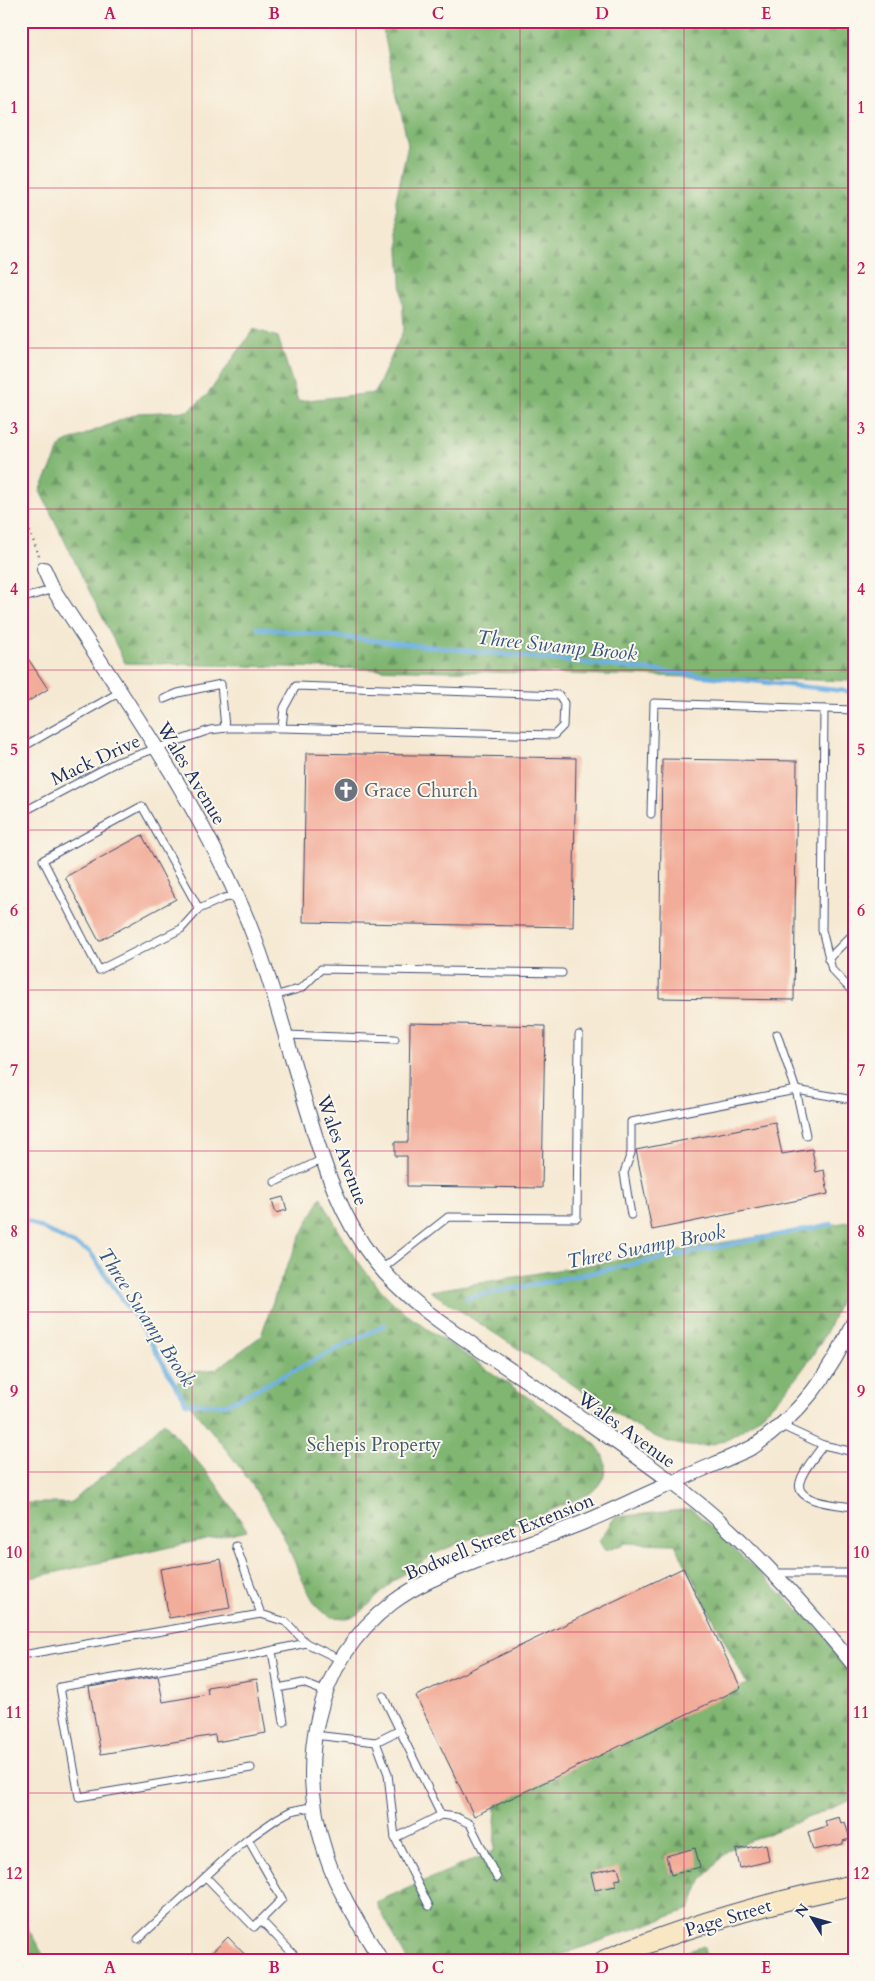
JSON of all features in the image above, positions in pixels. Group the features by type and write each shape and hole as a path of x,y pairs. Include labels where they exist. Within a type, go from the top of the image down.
{"main road":[{"name":"Page Street","path":"605,1960 716,1919 854,1885"}],"street":[{"name":"Wales Avenue","path":"44,570 53,589 156,748 204,831 237,896 260,953 323,1159 348,1219 366,1249 404,1294 422,1308 671,1483 724,1526 808,1610 854,1665"},
{"name":"Bodwell Street Extension","path":"381,1960 358,1922 334,1876 327,1858 315,1806 312,1764 314,1735 326,1692 340,1660 360,1632 383,1610 416,1587 452,1571 584,1522 723,1462 753,1447 782,1426 800,1408 822,1380 842,1348 854,1321"}],"lane":[{"path":"21,599 53,589"},
{"path":"164,699 186,691 221,684 225,728"},
{"name":"Mack Drive","path":"21,813 117,762 195,734 225,728 282,728 554,735 563,726 564,703 559,695 296,686 284,708 282,728"},
{"path":"21,748 120,692"},
{"path":"651,814 654,703 854,710"},
{"path":"824,709 822,930 832,970 854,993"},
{"path":"198,910 142,806 43,860 99,970 181,929 198,910 224,898 237,896"},
{"path":"828,959 854,933"},
{"path":"274,996 302,988 322,969 562,973"},
{"path":"777,1034 796,1090 806,1135"},
{"path":"285,1035 395,1039"},
{"path":"382,1270 448,1217 576,1218 579,1035"},
{"path":"631,1215 624,1173 631,1153 631,1122 796,1090 854,1100"},
{"path":"275,1182 323,1159"},
{"path":"782,1426 822,1445 854,1452"},
{"path":"822,1445 801,1479 800,1489 803,1495 810,1499 854,1507"},
{"path":"236,1546 261,1614"},
{"path":"773,1573 854,1573"},
{"path":"28,1654 261,1614 286,1622 306,1643 340,1660"},
{"path":"251,1768 79,1797 60,1686 272,1651 306,1643"},
{"path":"272,1651 284,1722"},
{"path":"278,1688 302,1684 326,1692"},
{"path":"383,1696 441,1815"},
{"path":"314,1735 376,1742 400,1730"},
{"path":"376,1742 388,1774 395,1838 429,1906"},
{"path":"138,1939 248,1839 278,1818 315,1806"},
{"path":"395,1838 441,1815 456,1817 470,1824 497,1878"},
{"path":"206,1877 254,1926 282,1899 248,1839"},
{"path":"260,1920 295,1956"}],"path":[{"path":"21,508 44,570"}],"green space":[{"path":"375,21 854,21 854,681 125,663 40,491 62,444 138,413 188,411 208,394 254,329 278,337 298,401 375,393 404,329 396,200 408,145 383,29"},
{"name":"Schepis Property","path":"321,1197 339,1231 360,1264 371,1279 398,1307 592,1441 602,1454 605,1468 601,1482 589,1494 525,1521 459,1543 436,1553 395,1580 360,1613 347,1618 332,1617 320,1610 316,1605 267,1507 229,1454 174,1386 186,1373 217,1369 261,1336 278,1287 298,1241"},
{"path":"854,1221 851,1258 842,1295 833,1318 813,1355 782,1395 764,1413 745,1428 726,1439 708,1445 691,1446 675,1444 645,1432 430,1291"},
{"path":"164,1422 214,1481 247,1530 21,1580 21,1503 70,1503 124,1459"},
{"path":"692,1509 854,1662 854,1799 728,1850 701,1881 690,1909 547,1960 407,1960 376,1902 494,1851 496,1803 747,1684 675,1544 626,1543 605,1551 599,1541 615,1517"},
{"path":"21,1916 46,1960 21,1960"},
{"path":"704,1946 706,1960 661,1960"}],"building":[{"path":"21,648 48,689 21,706"},
{"path":"306,753 576,758 573,927 303,922"},
{"path":"662,759 797,761 794,1000 659,998"},
{"path":"142,835 176,899 99,941 65,877"},
{"path":"410,1023 545,1026 542,1188 407,1186 407,1156 395,1156 395,1142 408,1142"},
{"path":"775,1122 782,1154 812,1149 816,1172 824,1170 828,1194 652,1230 636,1150"},
{"path":"283,1197 287,1210 276,1213 272,1200"},
{"path":"221,1559 230,1608 169,1618 160,1569"},
{"path":"683,1568 741,1688 474,1816 416,1696"},
{"path":"158,1676 163,1702 208,1694 207,1687 257,1679 266,1733 216,1742 215,1735 101,1754 89,1687"},
{"path":"839,1817 841,1823 845,1822 850,1839 843,1841 843,1844 813,1850 808,1832 827,1826 825,1821"},
{"path":"766,1844 769,1861 740,1868 736,1850"},
{"path":"695,1848 700,1867 671,1875 666,1856"},
{"path":"618,1867 621,1879 615,1880 616,1886 595,1890 591,1873"},
{"path":"228,1937 250,1960 204,1960"}],"waterway":[{"name":"Three Swamp Brook","path":"257,628 854,692"},
{"name":"Three Swamp Brook","path":"21,1218 90,1252 146,1334 186,1403 225,1405 385,1325"},
{"name":"Three Swamp Brook","path":"466,1298 832,1224"}],"place":[{"name":"Grace Church","path":"346,790"}]}
